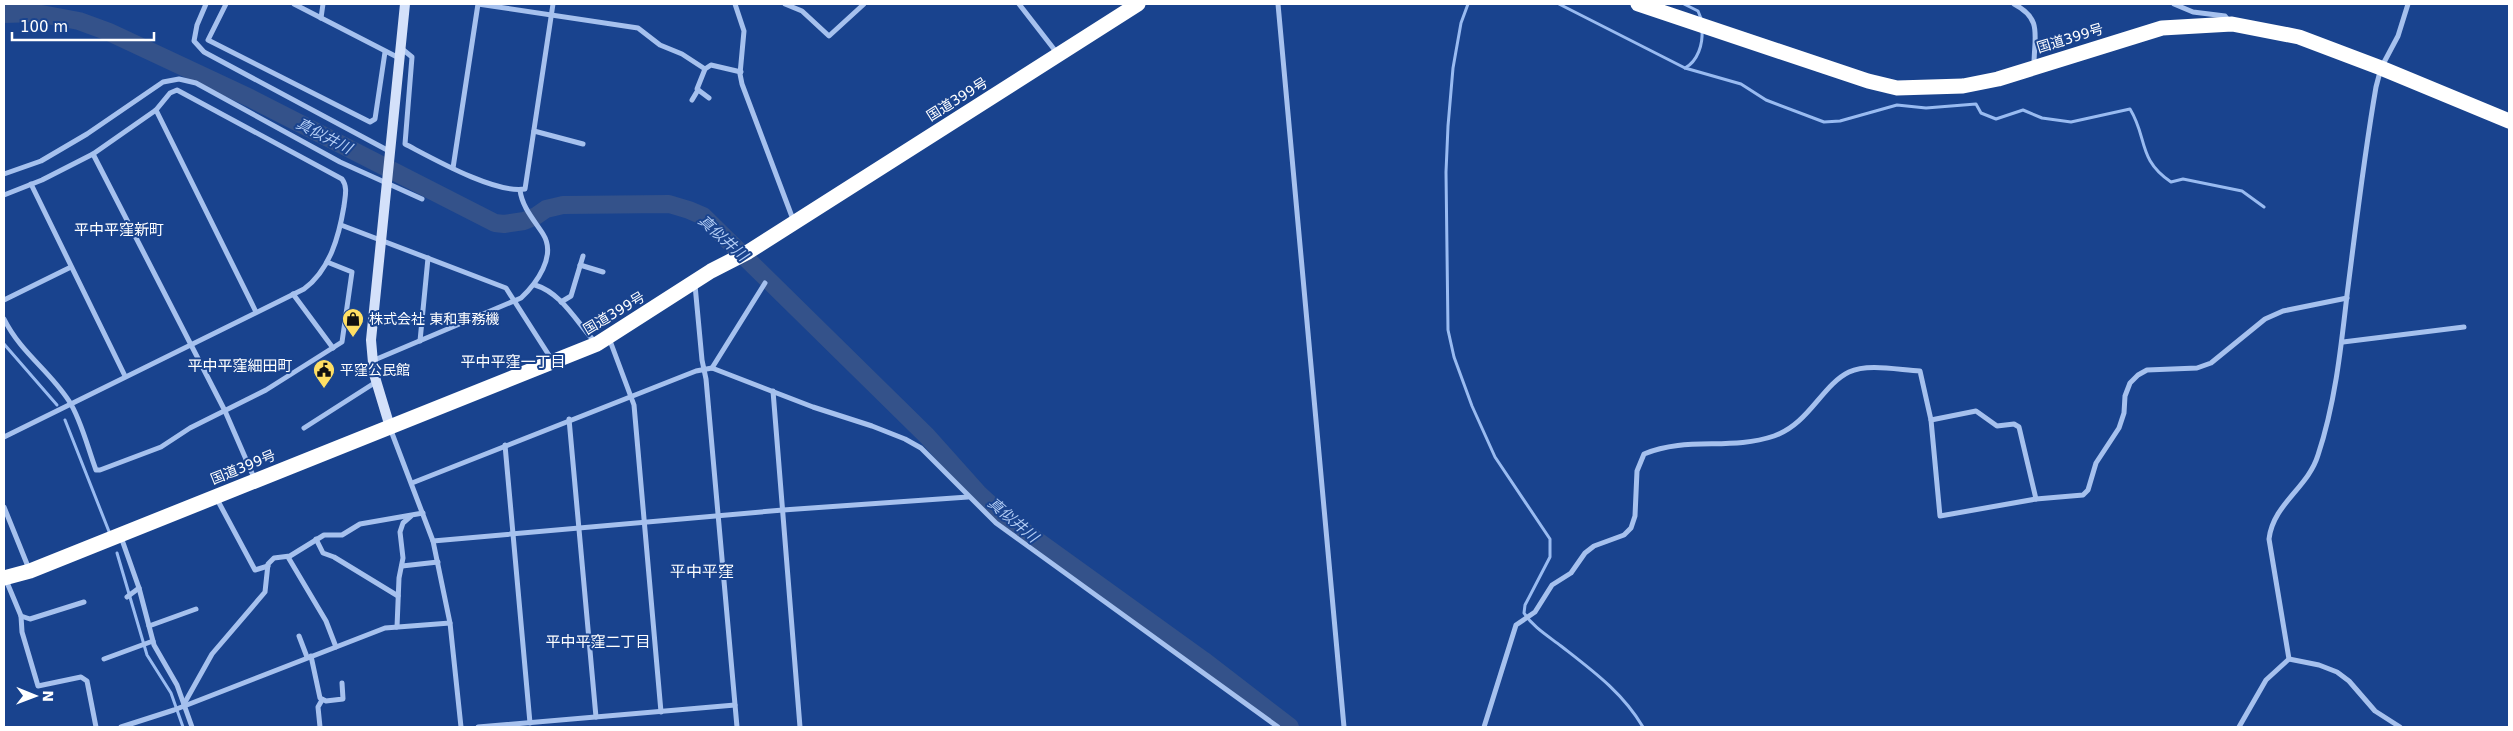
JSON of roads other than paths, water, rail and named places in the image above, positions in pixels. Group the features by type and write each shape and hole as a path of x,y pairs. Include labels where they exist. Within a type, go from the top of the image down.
{"highway":[{"name":"国道399号","path":"4,578 30,572 120,534 603,341 710,271 748,252 1138,4"},
{"name":"国道399号","path":"1638,4 1868,82 1897,88 1963,86 1998,78 2162,28 2232,24 2299,37 2381,68 2509,122"}],"street":[{"path":"206,4 197,25 194,41 204,52 389,151"},
{"path":"226,4 208,40 370,122 375,119 385,52"},
{"path":"294,4 385,52 400,53 412,57 405,144 453,168 490,183 520,190 524,189 526,184 553,4"},
{"path":"321,18 323,4"},
{"path":"405,4 371,328 372,361 376,382 390,427 433,541 450,622 461,727"},
{"path":"453,168 478,4 638,28 660,45 686,56 705,69"},
{"path":"735,4 744,31 741,72 746,96 761,131 794,223"},
{"path":"785,4 802,11 828,36 864,4"},
{"path":"1020,4 1058,54"},
{"path":"1278,4 1344,727"},
{"path":"2014,4 2032,17 2035,24 2034,67"},
{"path":"2174,4 2193,12 2225,16 2232,24"},
{"path":"2289,659 2269,539 2270,526 2275,515 2304,482 2318,456 2343,342 2369,127 2381,68 2398,36 2408,4"},
{"path":"692,100 698,90 705,69 711,65 741,72"},
{"path":"4,174 41,161 121,113 163,82 179,79 196,84 340,162 386,181 422,199"},
{"path":"4,195 93,154 156,110 170,93 177,90 342,179 346,191 341,225 327,262 314,282 4,437"},
{"path":"698,90 709,98"},
{"path":"156,110 256,312"},
{"path":"534,131 583,144"},
{"path":"93,154 190,345 226,411 254,480"},
{"path":"31,184 125,376"},
{"path":"372,361 521,298 535,284 543,269 547,249 544,235 528,211 521,197 520,190"},
{"path":"341,225 506,288 553,361"},
{"path":"561,302 571,296 582,256"},
{"path":"420,341 428,258"},
{"path":"4,319 17,343 56,384 71,403 96,470 100,470 161,447 190,428 266,390 342,342 352,272 327,262"},
{"path":"580,266 603,272"},
{"path":"4,300 71,267"},
{"path":"694,282 704,368 737,727"},
{"path":"712,368 765,283"},
{"path":"535,284 561,302 603,341 632,396 661,712"},
{"path":"293,294 333,348"},
{"path":"1484,727 1516,625 1520,620 1530,616 1552,585 1571,573 1585,553 1594,546 1624,535 1631,528 1635,516 1637,471 1644,454 1686,443 1735,445 1776,435 1798,423 1848,372 1862,368 1920,371 1931,420 1940,516 2036,499 2077,497 2088,490 2096,463 2120,428 2130,383 2138,375 2148,370 2197,368 2211,363 2265,319 2283,311 2347,298"},
{"path":"2343,342 2464,326"},
{"path":"412,483 569,419 704,368 712,368 905,439 921,448 996,523 1278,727"},
{"path":"304,428 376,382"},
{"path":"773,391 800,727"},
{"path":"1931,420 1976,411 1997,426 2014,424 2019,427 2022,432 2036,499"},
{"path":"569,419 596,717"},
{"path":"505,445 530,723"},
{"path":"433,541 783,510 968,497"},
{"path":"218,501 255,570 268,566"},
{"path":"4,507 30,572"},
{"path":"184,704 212,654 265,592 268,566 274,558 288,557 326,534 342,535 360,524 423,513"},
{"path":"397,627 403,552 400,532 403,523 411,516"},
{"path":"120,534 139,588 153,642 177,685 192,727"},
{"path":"316,539 322,553 334,557 398,596"},
{"path":"288,557 326,621 336,647"},
{"path":"402,566 438,562"},
{"path":"4,578 21,616 22,632 38,686 81,677 88,681 96,727"},
{"path":"127,597 139,588"},
{"path":"21,616 30,619 84,602"},
{"path":"149,626 196,609"},
{"path":"120,727 174,710 184,704 385,628 450,622"},
{"path":"298,636 309,657 322,700"},
{"path":"104,659 153,642"},
{"path":"2239,727 2266,680 2289,659"},
{"path":"2289,659 2319,665 2337,672 2349,681 2375,711 2400,727"},
{"path":"322,700 343,699 342,683"},
{"path":"320,727 318,707 322,700"},
{"path":"478,727 735,706"}],"water":[{"path":"4,7 31,14 4,13"}],"waterway":[{"path":"1468,4 1461,23 1453,68 1446,172 1448,330 1454,357 1472,406 1495,457 1550,539 1550,557 1525,605 1524,613 1536,627 1606,683 1626,703 1643,727"},
{"path":"1559,4 1685,68 1741,84 1766,100 1824,122 1840,121 1897,105 1926,108 1976,104 1981,113 1996,119 2023,110 2042,118 2071,122 2130,109 2136,120 2144,148 2153,165 2171,182 2183,179 2242,191 2264,207"},
{"path":"1684,4 1698,11 1702,21"},
{"name":"真似井川","path":"4,14 36,13 79,21 109,32 250,98 495,223 504,224 524,221 546,209 563,205 669,204 703,216 927,436 978,493 1003,516 1203,660 1290,727"},
{"path":"1685,68 1690,65 1699,52 1702,30"},
{"path":"4,344 57,405"},
{"path":"65,420 110,534"},
{"path":"117,553 147,655 171,693 183,727"}],"place":[{"name":"株式会社 東和事務機","path":"353,338"},
{"name":"平窪公民館","path":"324,389"}],"district":[{"name":"平中平窪新町","path":"119,230"},
{"name":"平中平窪一丁目","path":"513,362"},
{"name":"平中平窪細田町","path":"240,366"},
{"name":"平中平窪","path":"702,571"},
{"name":"平中平窪二丁目","path":"598,642"}]}
